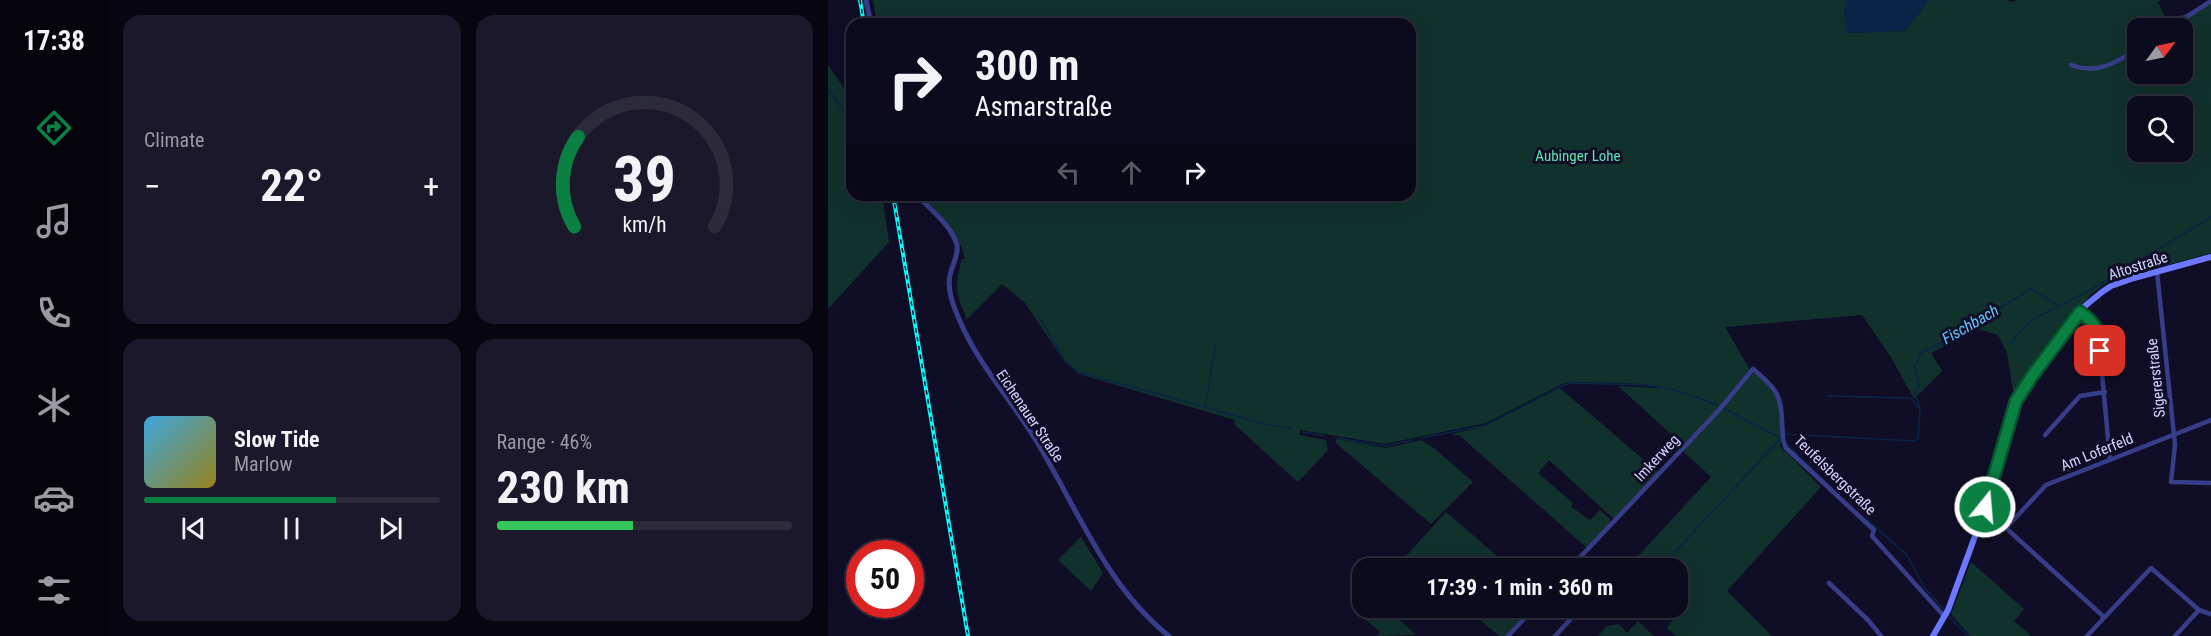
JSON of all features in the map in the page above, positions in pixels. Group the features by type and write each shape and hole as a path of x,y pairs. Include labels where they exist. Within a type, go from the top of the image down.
{"main road":[{"name":"Altostraße","path":"1933,636 1946,613 1981,522 2016,401 2032,376 2094,297 2111,286 2211,257"}],"street":[{"path":"867,0 869,18"},
{"path":"2185,18 2211,2"},
{"path":"2071,65 2080,69 2100,69 2127,56"},
{"name":"Eichenauer Straße","path":"922,201 955,239 957,254 950,274 949,288 957,316 974,352 1032,435 1080,521 1113,574 1144,614 1169,636"},
{"name":"Sigererstraße","path":"2157,272 2175,446 2171,482 2211,483"},
{"path":"2080,312 2092,321 2098,330 2110,460"},
{"name":"Imkerweg","path":"1579,558 1720,408 1753,369"},
{"name":"Teufelsbergstraße","path":"1753,369 1778,394 1782,408 1782,442 1800,463 1874,530 1872,536 1946,613"},
{"path":"2045,435 2080,396 2105,392"},
{"name":"Am Loferfeld","path":"2007,528 2044,486 2211,420"},
{"path":"1981,522 2007,528 2104,617"},
{"path":"2087,636 2151,568 2199,610 2211,614"},
{"path":"1829,583 1869,621 1881,636"},
{"path":"2175,636 2199,610"},
{"path":"1508,636 1525,618"},
{"path":"1555,636 1572,618"}],"green space":[{"name":"Aubinger Lohe","path":"873,0 1847,0 1844,10 1847,33 1905,31 1929,0 2008,0 2012,2 2016,0 2161,0 2158,2 2166,18 2127,18 2127,84 2193,84 2193,18 2170,18 2187,14 2211,3 2211,253 2111,280 2091,294 2014,397 2007,353 1998,335 1978,329 1931,353 1942,371 1914,399 1892,359 1862,315 1725,327 1750,370 1683,445 1618,386 1661,388 1644,384 1573,382 1562,384 1486,423 1385,444 1300,430 1299,435 1326,440 1328,450 1298,482 1234,424 1235,420 1079,374 1065,362 1025,303 1002,284 967,319 957,290 959,268 962,259 965,259 954,233 927,201 1416,201 1416,18 876,18"},
{"path":"828,65 846,91 846,201 883,201 889,242 828,309"},
{"path":"1753,373 1769,385 1778,404 1782,426 1780,446 1821,487 1727,591 1772,636 1676,636 1667,628 1672,618 1688,618 1688,558 1636,558 1711,477 1682,450"},
{"path":"1560,388 1658,472 1614,519 1549,460 1538,473 1573,503 1571,507 1590,520 1600,510 1610,519 1610,523 1587,548 1460,436 1452,434 1485,426"},
{"path":"1338,439 1386,448 1421,440 1473,482 1431,524 1337,444 1335,441"},
{"path":"1446,512 1499,558 1404,558"},
{"path":"1081,537 1103,573 1091,591 1058,560"},
{"path":"1971,562 2024,609 2014,621 2031,636 1970,636 1951,614"},
{"path":"1366,618 1397,618 1416,635 1377,636 1380,632"},
{"path":"1478,618 1523,618 1506,636 1499,636"},
{"path":"1638,621 1654,636 1598,636 1607,626 1619,624 1627,633"}],"water":[{"path":"1847,0 1929,0 1905,31 1846,33 1844,10"}],"waterway":[{"path":"828,88 846,114"},
{"name":"Fischbach","path":"1785,434 1915,441 1918,438 1920,409 1915,393 1919,385 1915,366 1921,353 1951,338 2031,289 2059,306 2101,284 2211,217"},
{"path":"2011,344 2031,321 2058,307"},
{"path":"1039,317 1066,362 1080,373 1187,402"},
{"path":"1207,397 1216,343"},
{"path":"1422,438 1486,425 1564,385 1573,383 1643,385 1680,391 1715,404 1781,438"},
{"path":"1827,396 1911,398 1918,407"},
{"path":"1782,399 1785,434"},
{"path":"1205,407 1206,400"},
{"path":"1190,403 1260,423 1292,429"},
{"path":"1303,432 1324,436"},
{"path":"1669,558 1782,437"},
{"path":"1337,438 1385,446 1413,440"},
{"path":"1787,444 1839,495"},
{"path":"1865,518 1907,555 1924,587 1945,611"},
{"path":"1948,615 1968,636"}],"railway":[{"path":"860,0 863,18"},
{"path":"894,201 968,636"}],"route":[{"path":"1985,507 2016,401 2080,312 2092,321 2098,330 2100,351"}]}
